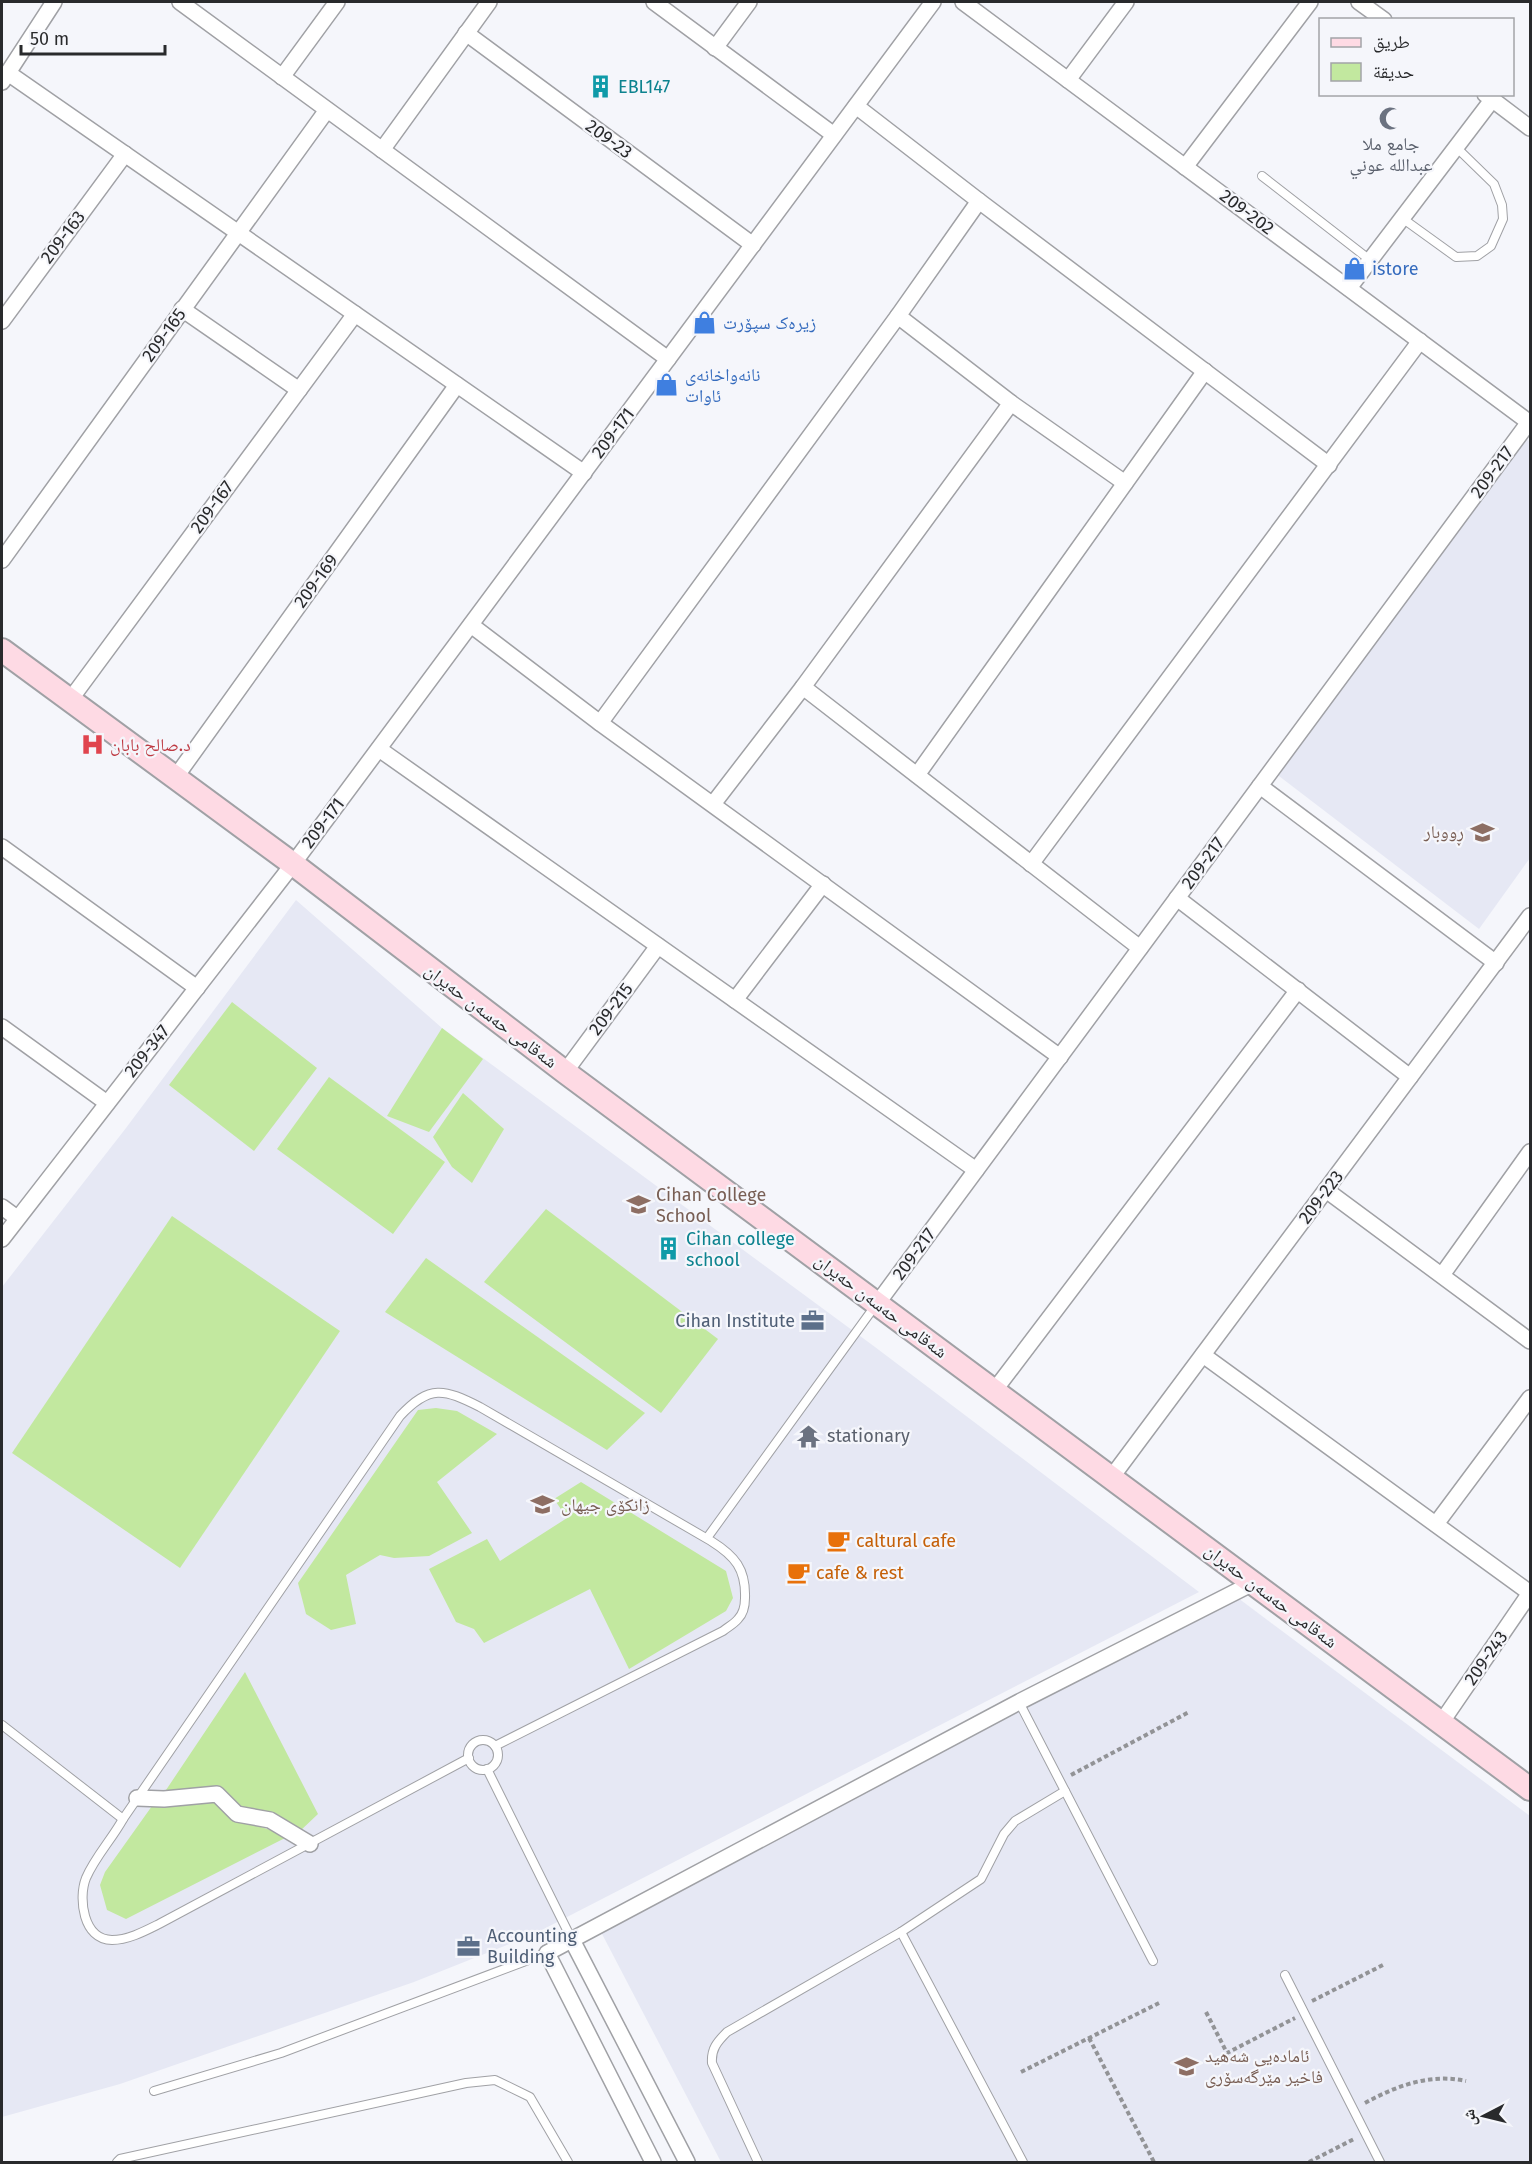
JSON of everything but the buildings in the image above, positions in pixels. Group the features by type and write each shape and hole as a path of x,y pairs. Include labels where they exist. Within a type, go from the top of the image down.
{"street":[{"path":"54,2 5,78 125,154 584,473"},
{"path":"180,2 668,359"},
{"path":"282,77 337,2"},
{"path":"382,150 489,2"},
{"path":"654,2 834,135"},
{"path":"716,48 749,2"},
{"name":"209-171","path":"293,864 933,2"},
{"name":"209-202","path":"963,2 1530,423"},
{"path":"1068,80 1126,2"},
{"path":"1185,167 1310,2"},
{"path":"1359,2 1381,18"},
{"name":"209-23","path":"466,33 753,245"},
{"path":"1349,288 1456,147 1488,97 1530,128"},
{"path":"856,106 1329,465"},
{"name":"209-165","path":"2,560 327,110"},
{"name":"209-163","path":"2,321 125,154"},
{"path":"600,723 898,316 979,201"},
{"path":"182,309 298,390"},
{"name":"209-167","path":"70,700 355,314"},
{"path":"898,316 1011,403 1125,483"},
{"path":"1031,864 1420,341"},
{"path":"917,775 1205,371"},
{"name":"209-169","path":"176,778 457,385"},
{"path":"713,804 803,687 1011,403"},
{"name":"209-217","path":"877,1304 1530,423"},
{"path":"471,625 600,723 1060,1057"},
{"name":"شەقامی حەسەن حەیران","path":"2,650 293,864 565,1072 1530,1789"},
{"path":"803,687 1140,948"},
{"path":"379,749 976,1170"},
{"path":"1260,786 1496,963"},
{"path":"2,847 197,988"},
{"name":"209-347","path":"2,1239 293,864"},
{"path":"735,1000 823,884"},
{"path":"1178,898 1410,1077"},
{"name":"209-223","path":"1111,1478 1530,916"},
{"name":"209-215","path":"565,1072 658,946"},
{"path":"994,1391 1298,990"},
{"path":"2,1027 107,1103"},
{"path":"1442,1275 1530,1152"},
{"path":"1326,1190 1530,1341"},
{"path":"2,1207 17,1218"},
{"path":"1203,1355 1530,1593"},
{"path":"1436,1524 1528,1406"},
{"path":"653,2163 547,1953 1019,1702 1253,1583"},
{"name":"209-243","path":"1441,1723 1530,1593"},
{"path":"137,1798 164,1799 217,1794 237,1814 270,1820 310,1844"},
{"path":"572,1940 687,2163"}],"lane":[{"path":"1402,218 1456,257 1478,256 1491,246 1503,219 1502,205 1494,184 1456,147"},
{"path":"1262,176 1370,260"},
{"path":"707,1538 877,1304"},
{"path":"469,1758 159,1924 130,1937 110,1941 97,1935 87,1922 81,1907 81,1893 87,1876 123,1819 400,1416 424,1395 447,1392 471,1402 707,1538 727,1552 744,1577 745,1604 739,1619 723,1631 495,1746"},
{"path":"1019,1702 1153,1961"},
{"path":"2,1725 123,1819"},
{"path":"487,1740 495,1746 498,1750 497,1759 492,1767 478,1768 471,1763 470,1748 477,1741 487,1740"},
{"path":"487,1769 572,1940"},
{"path":"758,2163 712,2063 716,2043 727,2032 901,1932 981,1879 1004,1834 1015,1821 1065,1791"},
{"path":"901,1932 1023,2163"},
{"path":"154,2091 281,2053 547,1953"},
{"path":"1285,1975 1380,2163"},
{"path":"117,2163 120,2159 397,2098 466,2083 495,2080 530,2097 568,2163"}],"path":[{"path":"1060,1781 1189,1712"},
{"path":"1206,2012 1227,2053 1383,1965"},
{"path":"1021,2072 1159,2003"},
{"path":"1089,2038 1154,2163"},
{"path":"1353,2110 1380,2094 1416,2082 1450,2078 1466,2081"},
{"path":"1309,2163 1365,2133"}],"shaded area":[{"path":"1526,438 1530,442 1530,858 1479,929 1275,773"},
{"name":"زانکۆی جیھان","path":"296,900 442,1028 875,1347 1199,1592 532,1935 414,1982 120,2084 2,2117 2,1287 126,1128"},
{"path":"1238,1598 1530,1816 1530,2162 721,2162 601,1932 1116,1657"}],"green space":[{"path":"232,1002 317,1068 254,1151 169,1085"},
{"path":"442,1028 483,1059 429,1132 387,1116"},
{"path":"329,1077 445,1162 393,1234 277,1149"},
{"path":"463,1093 504,1129 472,1183 452,1167 433,1137"},
{"path":"546,1209 718,1339 661,1413 484,1282"},
{"path":"172,1216 340,1331 180,1568 12,1453"},
{"path":"426,1258 645,1413 607,1450 385,1312"},
{"path":"436,1408 457,1411 497,1434 437,1482 472,1533 429,1556 394,1558 380,1555 346,1575 356,1624 331,1630 306,1614 298,1583 418,1410"},
{"path":"581,1482 726,1571 733,1598 726,1611 629,1669 590,1589 484,1643 474,1629 456,1622 429,1569 487,1539 500,1561 567,1518 554,1499"},
{"path":"245,1672 318,1814 299,1832 270,1812 241,1810 223,1788 164,1793"},
{"path":"215,1799 233,1818 289,1836 126,1919 107,1910 100,1885 105,1872 152,1806"}],"place":[{"name":"EBL147","path":"600,87"},
{"name":"جامع ملا عبدالله عوني","path":"1391,118"},
{"name":"istore","path":"1354,269"},
{"name":"زیرەک سپۆرت","path":"705,323"},
{"name":"نانەواخانەی ئاوات","path":"667,385"},
{"name":"د.صالح بابان","path":"92,745"},
{"name":"ڕووبار","path":"1482,832"},
{"name":"Cihan College School","path":"638,1205"},
{"name":"Cihan college school","path":"668,1249"},
{"name":"Cihan Institute","path":"813,1321"},
{"name":"stationary","path":"809,1436"},
{"name":"زانکۆی جیھان","path":"543,1505"},
{"name":"caltural cafe","path":"838,1541"},
{"name":"cafe & rest","path":"798,1573"},
{"name":"Accounting Building","path":"469,1946"},
{"name":"ئامادەیی شەهید فاخیر مێرگەسۆری","path":"1187,2066"}]}
